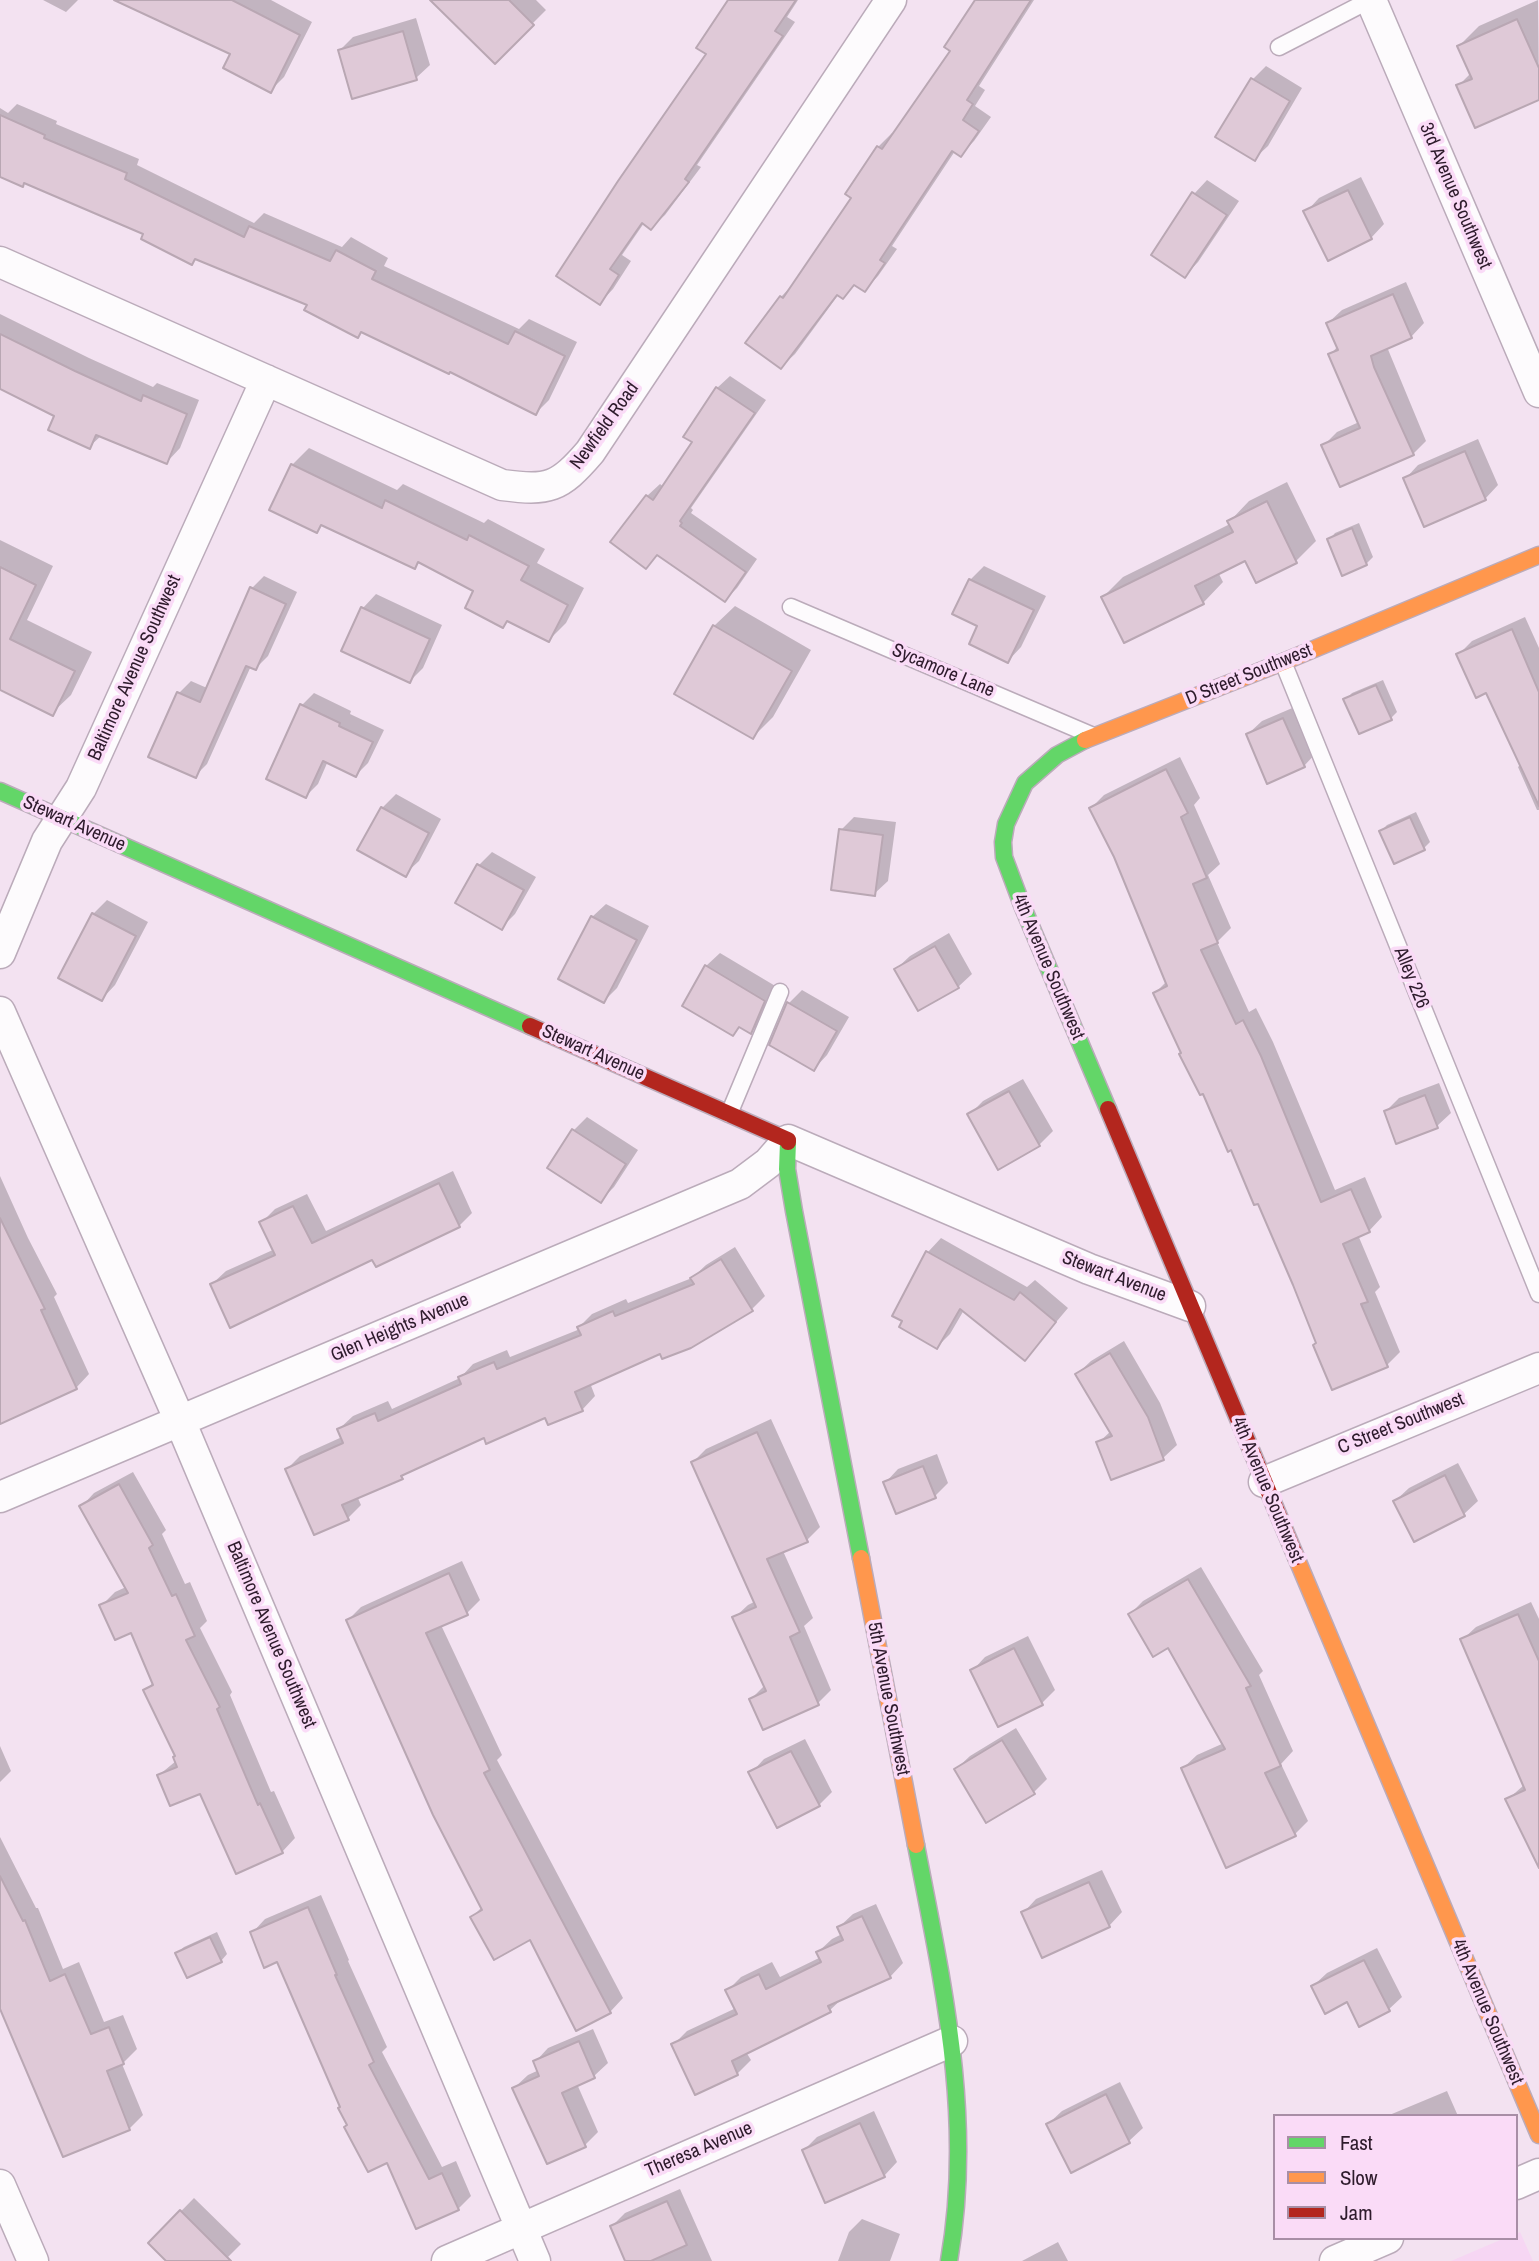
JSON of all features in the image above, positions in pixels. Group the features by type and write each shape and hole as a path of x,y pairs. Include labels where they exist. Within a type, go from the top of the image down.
{"street":[{"name":"Newfield Road","path":"0,262 502,485 530,488 552,486 572,473 590,452 891,0"},
{"name":"3rd Avenue Southwest","path":"1370,0 1539,392"},
{"name":"Baltimore Avenue Southwest","path":"0,953 47,841 81,788 266,380"},
{"name":"D Street Southwest","path":"1003,842 1006,824 1026,783 1057,755 1094,736 1283,662 1539,555"},
{"name":"Stewart Avenue","path":"0,791 788,1140 1089,1269 1190,1306"},
{"name":"4th Avenue Southwest","path":"1003,842 1004,857 1017,895 1539,2136"},
{"name":"Baltimore Avenue Southwest","path":"0,1012 180,1421 535,2261"},
{"name":"Glen Heights Avenue","path":"0,1497 740,1184 768,1163 788,1140"},
{"name":"5th Avenue Southwest","path":"788,1140 787,1170 794,1211 952,2041 961,2156 957,2214 949,2261"},
{"name":"C Street Southwest","path":"1264,1482 1539,1368"},
{"name":"Theresa Avenue","path":"447,2261 952,2041"},
{"path":"1518,2183 1539,2175"},
{"path":"0,2185 33,2261"},
{"path":"1335,2261 1383,2240"}],"lane":[{"path":"1279,47 1370,0"},
{"name":"Sycamore Lane","path":"791,607 1094,736"},
{"name":"Alley 226","path":"1283,662 1539,1294"},
{"path":"729,1114 780,992"}],"shaded area":[{"path":"1520,2232 1533,2261 1451,2261 1500,2240 1518,2240"}],"building":[{"path":"114,0 232,0 300,35 271,93 223,68 230,54"},
{"path":"430,0 509,0 534,25 495,64"},
{"path":"728,0 796,0 775,31 783,36 685,179 689,182 651,230 642,223 610,269 619,275 600,305 556,276 706,54 696,48"},
{"path":"975,0 1031,0 967,100 973,104 963,120 979,131 961,157 952,151 880,260 885,263 865,292 854,285 843,299 837,295 781,369 745,343 780,296 783,298 851,198 845,194 877,146 882,149 950,51 944,47"},
{"path":"1517,19 1539,68 1539,100 1475,128 1456,85 1472,79 1457,46"},
{"path":"403,31 417,80 352,99 338,50"},
{"path":"1251,78 1290,101 1255,161 1215,137"},
{"path":"0,115 45,135 44,138 127,173 125,179 244,237 249,226 330,261 336,250 376,271 372,279 508,344 515,331 565,356 536,415 361,332 358,338 304,310 307,305 195,259 192,265 141,239 143,234 24,183 23,187 0,177"},
{"path":"1348,190 1372,239 1328,261 1303,211"},
{"path":"1192,192 1227,215 1185,278 1151,255"},
{"path":"1393,294 1412,338 1371,356 1414,455 1340,487 1321,445 1360,428 1328,354 1338,350 1326,323"},
{"path":"0,334 141,401 143,395 187,414 167,464 96,435 90,449 48,430 54,416 0,389"},
{"path":"716,387 755,413 680,521 680,526 746,572 725,602 657,555 646,569 610,542 646,495 653,500 692,442 683,437"},
{"path":"1465,451 1486,500 1424,527 1403,478"},
{"path":"291,464 382,508 385,500 467,540 469,535 529,566 521,580 568,605 549,642 507,621 503,628 465,608 473,591 418,562 415,569 321,525 317,533 269,510"},
{"path":"1267,501 1297,563 1256,583 1245,561 1195,586 1204,604 1124,643 1101,597 1233,532 1227,521"},
{"path":"1352,528 1367,565 1342,576 1327,539"},
{"path":"0,567 36,585 10,639 75,671 53,716 0,690"},
{"path":"969,579 1034,610 1008,663 969,644 977,626 952,614"},
{"path":"250,587 286,604 256,670 246,666 196,778 148,757 177,692 200,702"},
{"path":"361,607 430,639 410,683 341,651"},
{"path":"713,625 792,671 753,739 674,694"},
{"path":"1512,629 1539,692 1539,806 1486,693 1476,698 1456,654"},
{"path":"1376,685 1392,720 1359,734 1343,699"},
{"path":"300,704 373,742 356,777 323,761 306,798 266,779"},
{"path":"1283,718 1305,767 1267,784 1246,734"},
{"path":"1166,769 1188,813 1181,817 1207,878 1193,884 1218,943 1201,950 1236,1024 1243,1020 1261,1056 1321,1202 1351,1189 1370,1232 1343,1244 1368,1302 1361,1304 1388,1367 1332,1390 1313,1345 1316,1343 1293,1285 1258,1204 1254,1205 1231,1150 1228,1152 1203,1094 1200,1095 1179,1054 1181,1053 1153,993 1167,986 1114,857 1089,808"},
{"path":"381,807 429,833 406,877 357,850"},
{"path":"1410,817 1425,850 1394,864 1379,831"},
{"path":"839,829 883,835 875,896 831,890"},
{"path":"477,864 524,890 502,930 455,903"},
{"path":"92,913 136,936 102,1001 58,978"},
{"path":"591,916 637,940 604,1003 558,979"},
{"path":"935,946 959,988 918,1011 894,969"},
{"path":"705,965 765,1001 751,1034 739,1027 733,1036 682,1006"},
{"path":"787,1002 837,1031 814,1071 769,1045"},
{"path":"1009,1091 1040,1146 998,1170 967,1114"},
{"path":"1425,1095 1438,1128 1396,1144 1384,1111"},
{"path":"572,1129 626,1164 601,1203 547,1168"},
{"path":"439,1183 460,1227 376,1267 372,1260 230,1328 210,1284 275,1255 259,1222 293,1206 312,1243"},
{"path":"0,1218 45,1309 41,1310 77,1389 0,1424"},
{"path":"926,1251 1014,1300 1020,1292 1056,1322 1025,1361 960,1309 937,1349 899,1327 902,1321 892,1316"},
{"path":"721,1259 753,1311 691,1348 662,1359 660,1354 575,1392 583,1411 548,1425 545,1418 486,1444 484,1438 401,1476 403,1479 342,1505 349,1520 314,1535 285,1469 343,1443 337,1429 375,1413 378,1421 461,1384 458,1377 494,1362 497,1369 581,1335 577,1327 613,1311 615,1316 694,1284 690,1278"},
{"path":"1110,1353 1148,1417 1164,1460 1111,1480 1096,1442 1112,1436 1075,1374"},
{"path":"757,1432 808,1542 767,1559 800,1632 790,1637 819,1705 763,1730 749,1699 766,1691 732,1617 756,1607 691,1462"},
{"path":"923,1466 936,1498 896,1514 883,1482"},
{"path":"1445,1475 1465,1516 1414,1542 1393,1501"},
{"path":"119,1484 153,1545 149,1548 172,1596 176,1594 195,1636 186,1640 220,1707 217,1709 258,1805 260,1803 283,1853 236,1874 200,1794 170,1806 157,1775 177,1767 173,1757 175,1756 143,1690 153,1685 131,1633 115,1640 99,1605 128,1593 79,1506"},
{"path":"449,1573 468,1615 426,1633 490,1770 484,1773 611,2013 576,2031 530,1940 494,1960 470,1917 482,1910 433,1815 346,1620"},
{"path":"1188,1579 1251,1686 1246,1688 1281,1766 1265,1773 1296,1836 1226,1868 1181,1768 1225,1749 1168,1648 1153,1657 1128,1614"},
{"path":"1518,1614 1539,1661 1539,1868 1505,1799 1525,1790 1460,1639"},
{"path":"1014,1648 1043,1705 998,1727 970,1670"},
{"path":"1002,1740 1035,1794 986,1823 954,1769"},
{"path":"791,1751 820,1806 777,1828 748,1772"},
{"path":"0,1876 23,1921 25,1920 50,1981 65,1974 91,2034 109,2027 124,2064 107,2071 130,2130 63,2157 0,2009"},
{"path":"1089,1882 1110,1927 1042,1958 1021,1912"},
{"path":"308,1907 374,2062 369,2065 429,2179 442,2173 459,2210 416,2229 387,2163 368,2172 344,2127 347,2125 338,2108 340,2107 277,1962 264,1968 250,1932"},
{"path":"862,1916 891,1978 828,2006 831,2012 732,2061 738,2075 695,2095 671,2044 737,2014 725,1990 759,1974 766,1989 821,1962 816,1952 843,1940 837,1927"},
{"path":"210,1937 222,1962 187,1978 175,1953"},
{"path":"1364,1960 1390,2011 1359,2027 1347,2002 1325,2014 1311,1986"},
{"path":"579,2041 595,2078 562,2093 586,2147 547,2164 512,2088 539,2076 533,2061"},
{"path":"1106,2094 1130,2143 1071,2173 1046,2124"},
{"path":"860,2123 885,2177 825,2203 802,2150"},
{"path":"667,2201 687,2245 651,2261 625,2261 610,2226"},
{"path":"180,2210 231,2261 166,2261 148,2243"}],"traffic: fast":[{"path":"1085,740 1057,755 1025,783 1006,824 1003,842 1004,857 1022,905 1108,1109"},
{"path":"0,791 530,1026"},
{"path":"788,1142 787,1169 794,1211 861,1558"},
{"path":"916,1845 945,2000 957,2103 956,2208 949,2261"}],"traffic: slow":[{"path":"1085,740 1283,662 1539,555"},
{"path":"1296,1557 1539,2135"},
{"path":"861,1558 916,1845"}],"traffic: jam":[{"path":"530,1026 788,1142"},
{"path":"1108,1109 1296,1557"}]}
